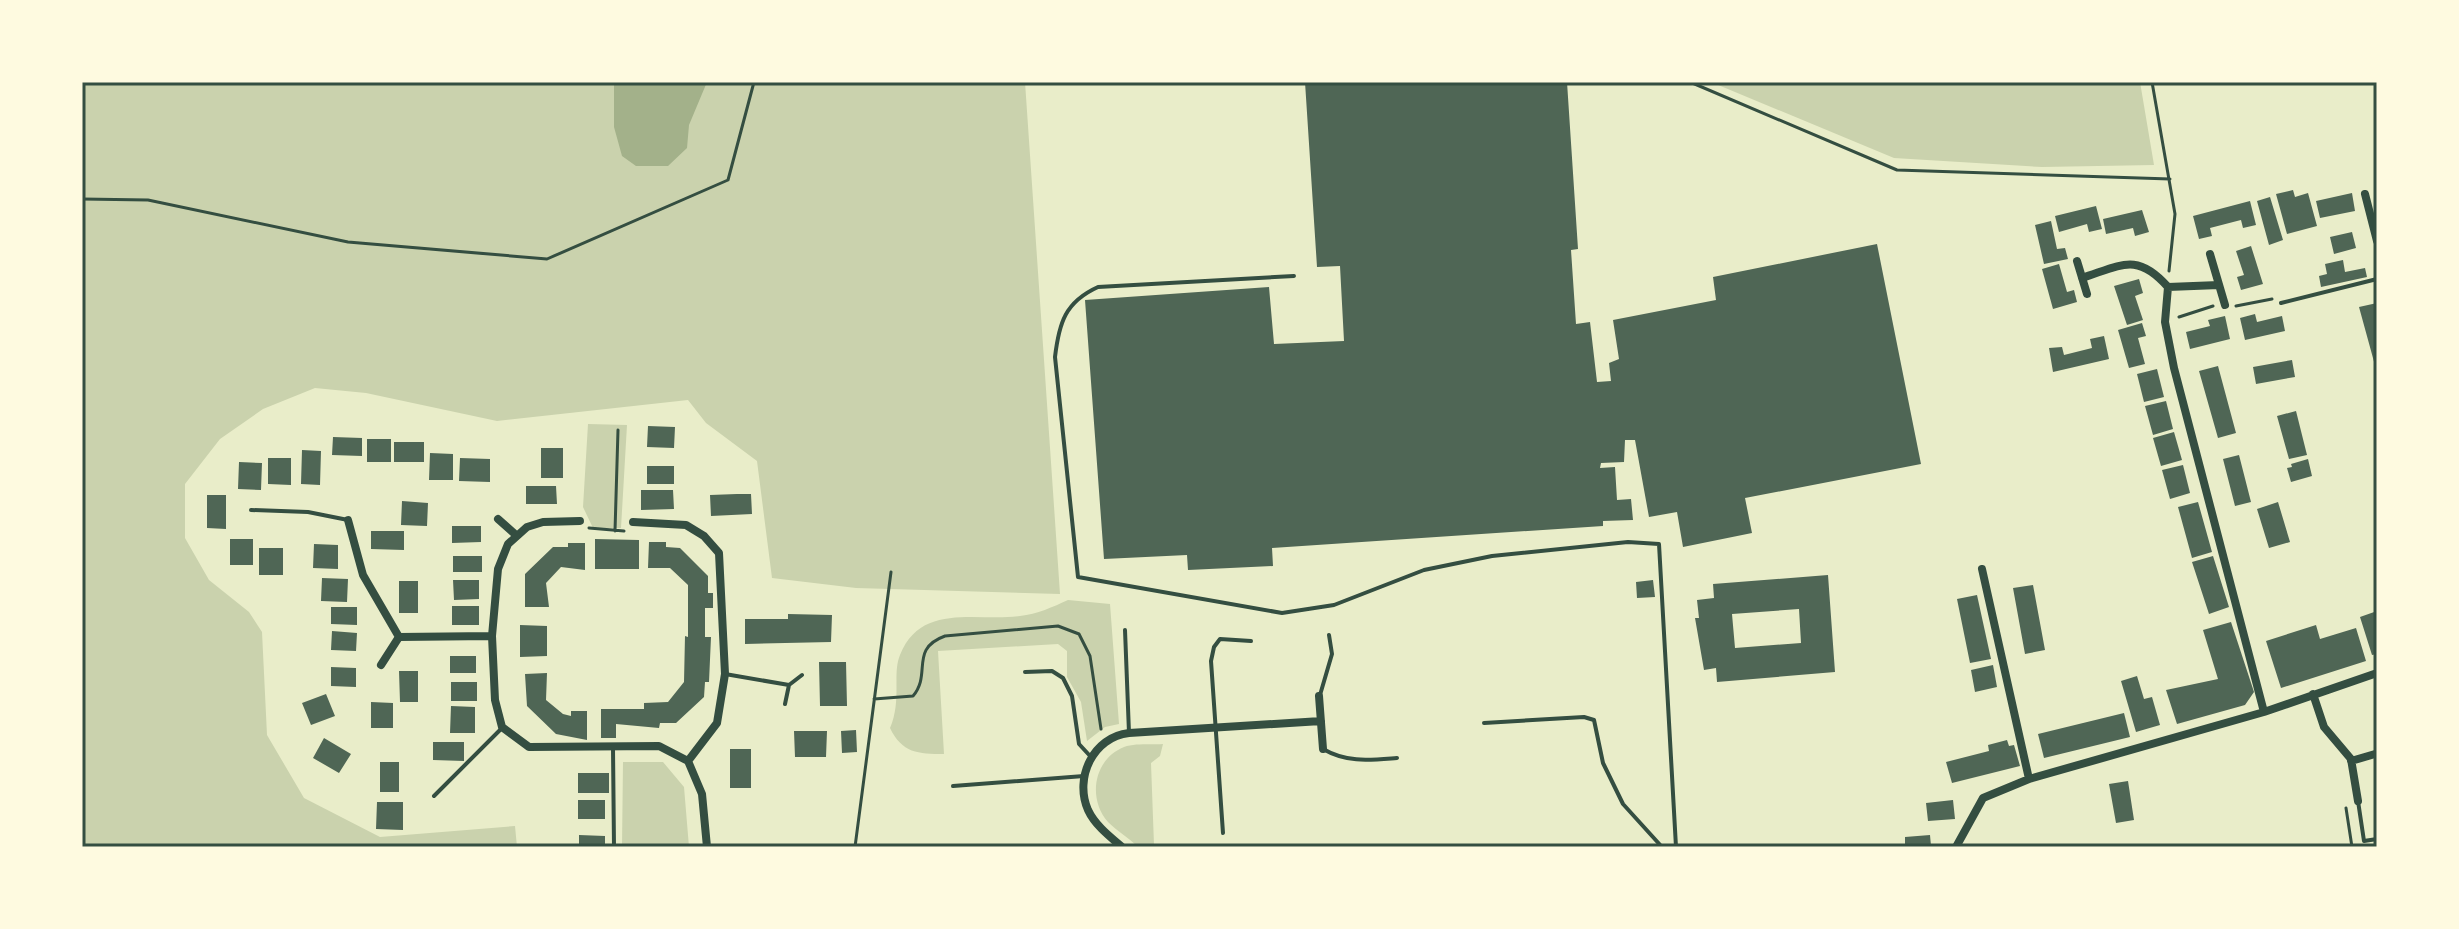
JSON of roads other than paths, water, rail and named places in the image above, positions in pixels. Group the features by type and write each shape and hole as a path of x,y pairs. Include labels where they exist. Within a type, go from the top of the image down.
{"street":[{"path":"2365,194 2377,241"},
{"path":"2210,254 2225,305"},
{"path":"2077,261 2087,294"},
{"path":"2082,278 2129,263 2143,264 2168,287 2219,285"},
{"path":"2168,287 2165,322 2174,368 2264,712"},
{"path":"498,519 516,535"},
{"path":"348,520 363,575 399,637"},
{"path":"580,521 543,522 516,535 498,569 492,636 495,700 502,727 529,747 659,746 688,761 702,794 707,847"},
{"path":"633,522 686,525 704,536 719,553 725,674 717,723 688,761"},
{"path":"1982,569 2029,779"},
{"path":"399,637 492,636"},
{"path":"381,665 399,637"},
{"path":"1956,847 1983,798 2029,779 2264,712 2377,673"},
{"path":"2313,694 2324,727 2351,761 2358,801"},
{"path":"1319,696 1323,749"},
{"path":"1122,847 1088,809 1084,776 1091,758 1103,745 1129,733 1321,721"},
{"path":"2351,761 2375,754"}],"lane":[{"path":"1294,276 1098,287 1082,294 1069,306 1060,322 1055,357 1078,577 1282,613 1334,605 1424,570 1492,556 1628,542 1659,544 1676,847"},
{"path":"2281,303 2377,279"},
{"path":"251,510 308,512 348,520"},
{"path":"1125,630 1129,733"},
{"path":"1319,696 1332,654 1329,635"},
{"path":"1223,833 1211,661 1214,647 1220,639 1251,641"},
{"path":"1025,672 1052,671 1063,678 1072,696 1079,744 1091,758"},
{"path":"725,674 789,685"},
{"path":"785,704 789,685 802,675"},
{"path":"1484,723 1584,717 1594,720 1603,763 1623,804 1662,847"},
{"path":"434,796 502,727"},
{"path":"613,748 614,847"},
{"path":"1323,749 1340,758 1397,758"},
{"path":"953,786 1084,776"},
{"path":"2358,801 2364,841 2377,839"}]}
